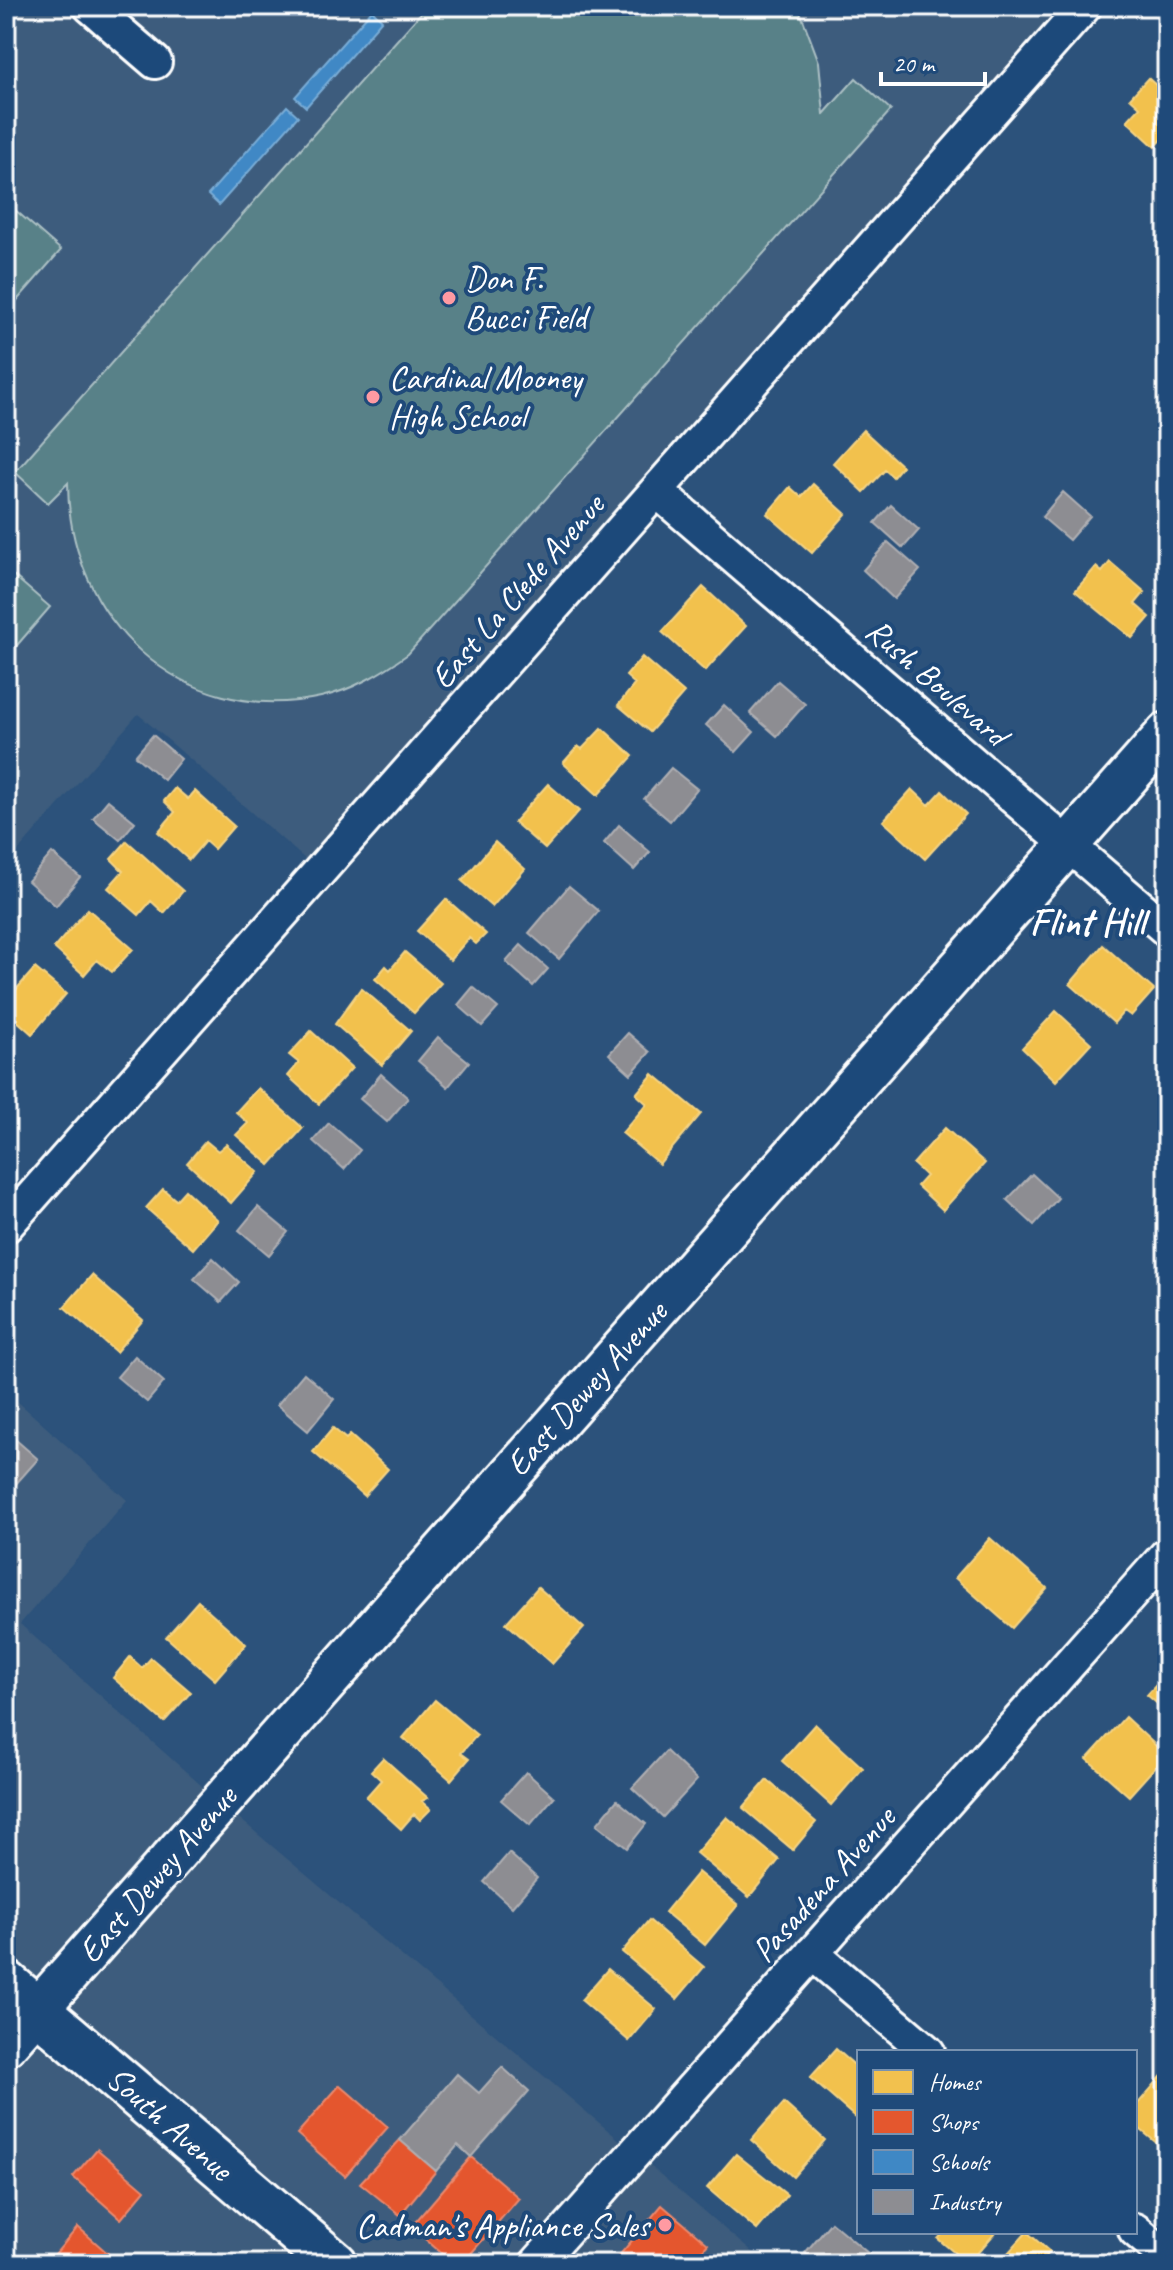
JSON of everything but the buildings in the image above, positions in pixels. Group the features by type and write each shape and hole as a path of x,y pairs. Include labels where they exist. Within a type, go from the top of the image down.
{"main road":[{"name":"South Avenue","path":"22,1996 335,2264"}],"street":[{"path":"90,6 155,62"},
{"name":"East La Clede Avenue","path":"6,1226 1085,6"},
{"name":"Rush Boulevard","path":"657,491 1167,930"},
{"name":"East Dewey Avenue","path":"6,2045 22,1996 1167,733"},
{"name":"Pasadena Avenue","path":"536,2264 812,1953 1160,1575"},
{"path":"812,1953 926,2050"},
{"path":"1137,2232 1167,2257"}],"shaded area":[{"name":"Cardinal Mooney High School","path":"6,6 1085,6 320,872 138,714 6,865"},
{"path":"6,1391 127,1500 20,1624 220,1802 766,2264 6,2264"}],"green space":[{"path":"427,6 798,6 819,62 824,114 856,78 891,110 408,654 366,680 321,697 270,702 222,696 179,679 142,653 111,619 88,578 73,533 68,483 48,503 15,472"},
{"path":"6,202 61,250 6,313"},
{"path":"6,569 50,607 6,658"}],"place":[{"name":"Don F. Bucci Field","path":"449,298"},
{"name":"Cardinal Mooney High School","path":"373,397"},
{"name":"Cadman's Appliance Sales","path":"665,2225"}],"district":[{"name":"Flint Hill","path":"1087,922"}]}
